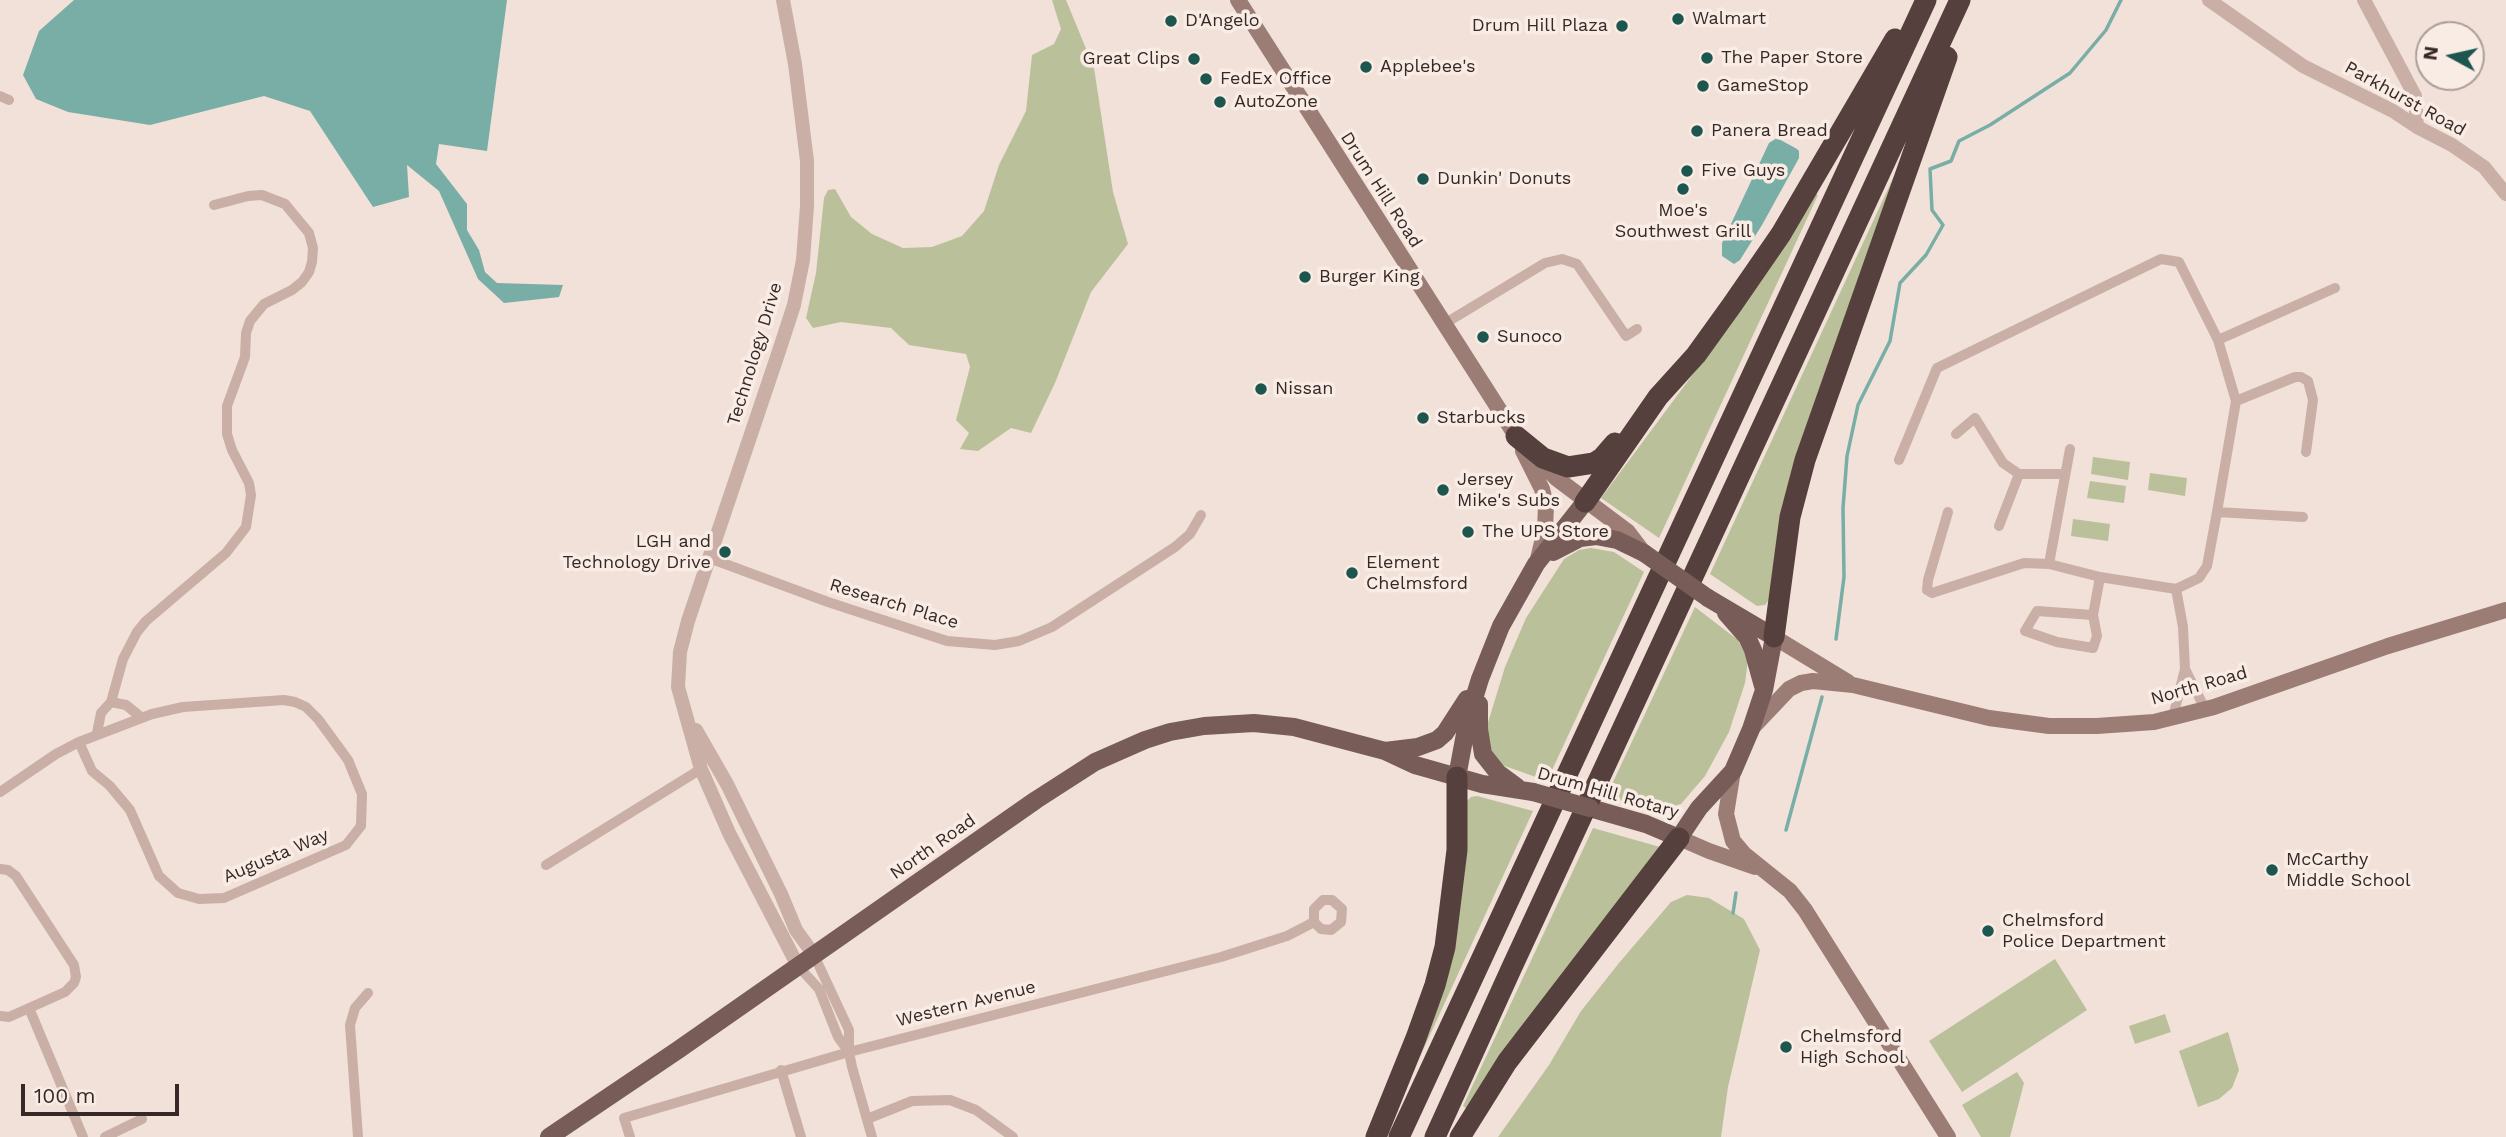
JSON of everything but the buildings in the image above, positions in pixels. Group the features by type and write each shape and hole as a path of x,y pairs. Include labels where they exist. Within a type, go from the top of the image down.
{"highway":[{"path":"1516,436 1550,462 1568,467 1585,466 1602,458 1645,415 1696,355 1781,234 1918,0"},
{"path":"1399,1137 1926,0"},
{"path":"1436,1137 1518,954 1960,0"},
{"path":"1774,637 1790,517 1805,460 1968,0"},
{"path":"1585,502 1645,415"},
{"path":"1376,1137 1428,1006 1444,947 1457,850 1457,777"},
{"path":"1460,1137 1507,1062 1679,838"}],"main road":[{"name":"Drum Hill Road","path":"1238,0 1516,436 1542,489 1546,505 1545,530 1536,564"},
{"name":"Drum Hill Road","path":"1516,436 1537,460 1585,502"},
{"name":"Drum Hill Rotary","path":"1536,564 1565,544 1588,536 1617,540 1644,554 1715,603 1749,620 1774,637 1764,690 1733,771 1699,808 1679,838 1646,824 1528,791 1457,777 1468,718 1480,678 1501,626 1536,564 1585,502 1628,533 1644,554"},
{"name":"Drum Hill Rotary","path":"1715,603 1748,637 1764,690"},
{"name":"North Road","path":"1751,729 1789,689 1813,681 1853,685 1989,718 2049,726 2154,722 2205,709 2388,646 2506,610"},
{"name":"North Road","path":"1774,637 1853,685"},
{"name":"Drum Hill Rotary","path":"1480,678 1479,729 1483,754 1498,773 1528,791"},
{"name":"North Road","path":"1385,751 1418,747 1437,740 1445,733 1480,678"},
{"name":"North Road","path":"549,1137 1036,800 1096,762 1145,740 1204,726 1254,723 1294,727 1385,751 1415,765 1457,777"},
{"path":"1733,771 1727,804 1729,833 1744,854 1790,891 1818,930 1948,1137"},
{"path":"1679,838 1762,869"}],"street":[{"name":"Technology Drive","path":"783,0 795,64 807,161 803,260 793,305 680,652 678,687 701,769 729,833 798,966"},
{"name":"Parkhurst Road","path":"2209,0 2303,66 2393,111 2452,145 2484,167 2506,194"},
{"path":"2364,0 2415,96 2417,127"},
{"path":"97,733 100,713 111,702 123,659 137,632 146,621 226,553 246,527 251,495 249,483 227,434 227,406 245,357 246,333 250,321 264,304 302,282 312,262 313,248 309,233 285,204 262,195 214,205"},
{"path":"1444,324 1545,263 1562,259 1577,264 1626,336 1637,329"},
{"path":"1899,460 1937,368 2161,259 2179,262 2218,340 2236,401 2207,565 2199,578 2176,589 2100,577 2049,564 2024,563 1932,593 1927,590 1928,580 1948,512"},
{"path":"2218,340 2335,288"},
{"path":"2236,401 2295,377 2308,381 2313,400 2306,452"},
{"path":"1956,434 1975,418 2003,463 2018,474 2065,474"},
{"path":"2049,564 2070,449"},
{"path":"1999,526 2018,474"},
{"path":"2217,512 2302,517"},
{"name":"Research Place","path":"709,558 828,602 947,640 995,645 1019,641 1052,627 1175,547 1190,534 1201,515"},
{"path":"2093,615 2037,611 2025,631 2057,642 2093,648 2097,636 2093,615 2100,577"},
{"path":"2173,717 2185,669 2183,627 2176,589"},
{"path":"2185,669 2205,709"},
{"name":"Augusta Way","path":"0,792 56,754 79,742 142,718 183,707 284,700 306,707 348,760 362,794 361,826 346,845 224,898 189,898 168,886 159,876 130,810 110,786 92,771 79,742"},
{"path":"111,702 126,705 142,718"},
{"name":"Technology Drive","path":"685,710 727,783 796,930 814,955"},
{"path":"546,865 701,769"},
{"path":"0,869 8,870 16,876 76,971 74,983 70,988 9,1017 0,1016"},
{"name":"Western Avenue","path":"630,1137 624,1118 781,1070 1221,957 1287,936 1314,922"},
{"path":"814,955 849,1030 849,1052 872,1137"},
{"path":"798,966 819,989 838,1037 849,1052"},
{"path":"358,1137 350,1025 355,1008 368,993"},
{"path":"29,1008 83,1137"},
{"path":"781,1070 801,1137"},
{"path":"867,1119 912,1101 950,1100 976,1110 1013,1137"},
{"path":"105,1137 142,1119"}],"green space":[{"path":"1052,0 1066,0 1094,68 1113,192 1128,244 1091,292 1055,383 1031,433 1011,428 978,451 960,449 969,433 956,420 970,367 966,354 909,345 891,328 841,322 813,328 806,318 816,273 824,198 828,190 835,189 851,217 872,234 903,248 932,247 962,236 984,211 999,165 1026,111 1032,55 1054,44 1061,29"},
{"path":"1894,176 1896,177 1769,600 1765,605 1757,606 1710,574"},
{"path":"1814,193 1818,195 1659,538 1601,498 1734,319"},
{"path":"2093,457 2130,462 2128,480 2091,474"},
{"path":"2150,473 2187,478 2185,496 2148,490"},
{"path":"2090,481 2126,486 2124,503 2087,498"},
{"path":"2073,519 2110,524 2108,541 2071,536"},
{"path":"1591,548 1614,552 1644,572 1547,781 1502,765 1491,750 1486,729 1505,667 1526,618 1564,559 1579,550"},
{"path":"1695,607 1738,640 1748,660 1745,683 1729,732 1705,776 1681,804 1660,810 1606,797"},
{"path":"1477,796 1533,811 1383,1137 1434,1012 1467,801"},
{"path":"1593,828 1660,847 1521,1028 1467,1109 1463,1106"},
{"path":"1687,895 1709,898 1744,919 1760,950 1728,1087 1721,1137 1498,1137 1549,1065 1581,1011 1671,902"},
{"path":"2055,959 2087,1010 1962,1092 1929,1041"},
{"path":"2165,1014 2171,1032 2135,1044 2129,1026"},
{"path":"2228,1032 2239,1070 2232,1088 2219,1099 2198,1107 2179,1051"},
{"path":"2017,1072 2024,1083 2010,1137 1981,1137 1962,1105"}],"water":[{"path":"74,0 507,0 487,151 439,144 436,164 467,204 467,230 479,250 485,272 497,283 563,285 559,297 504,303 478,279 439,191 407,165 409,197 373,207 310,111 264,96 150,125 68,112 36,99 23,75 39,31"},
{"path":"1777,138 1797,149 1799,158 1762,225 1740,260 1734,264 1722,256 1722,243 1769,143"}],"waterway":[{"path":"1836,639 1844,577 1843,508 1847,456 1858,405 1890,341 1900,283 1926,255 1943,225 1932,210 1930,169 1951,161 1959,141 1990,125 2070,73 2106,30 2121,0"},
{"path":"1786,830 1822,697"},
{"path":"1733,913 1736,893"}],"place":[{"name":"Walmart","path":"1678,19"},
{"name":"D'Angelo","path":"1171,21"},
{"name":"Drum Hill Plaza","path":"1622,26"},
{"name":"The Paper Store","path":"1707,58"},
{"name":"Great Clips","path":"1194,59"},
{"name":"Applebee's","path":"1366,67"},
{"name":"FedEx Office","path":"1206,79"},
{"name":"GameStop","path":"1703,86"},
{"name":"AutoZone","path":"1220,102"},
{"name":"Panera Bread","path":"1697,131"},
{"name":"Five Guys","path":"1687,171"},
{"name":"Dunkin' Donuts","path":"1423,179"},
{"name":"Moe's Southwest Grill","path":"1683,189"},
{"name":"Burger King","path":"1305,277"},
{"name":"Sunoco","path":"1483,337"},
{"name":"Nissan","path":"1261,389"},
{"name":"Starbucks","path":"1423,418"},
{"name":"Jersey Mike's Subs","path":"1443,490"},
{"name":"The UPS Store","path":"1468,532"},
{"name":"LGH and Technology Drive","path":"725,552"},
{"name":"Element Chelmsford","path":"1352,573"},
{"name":"McCarthy Middle School","path":"2272,870"},
{"name":"Chelmsford Police Department","path":"1988,931"},
{"name":"Chelmsford High School","path":"1786,1047"}]}
